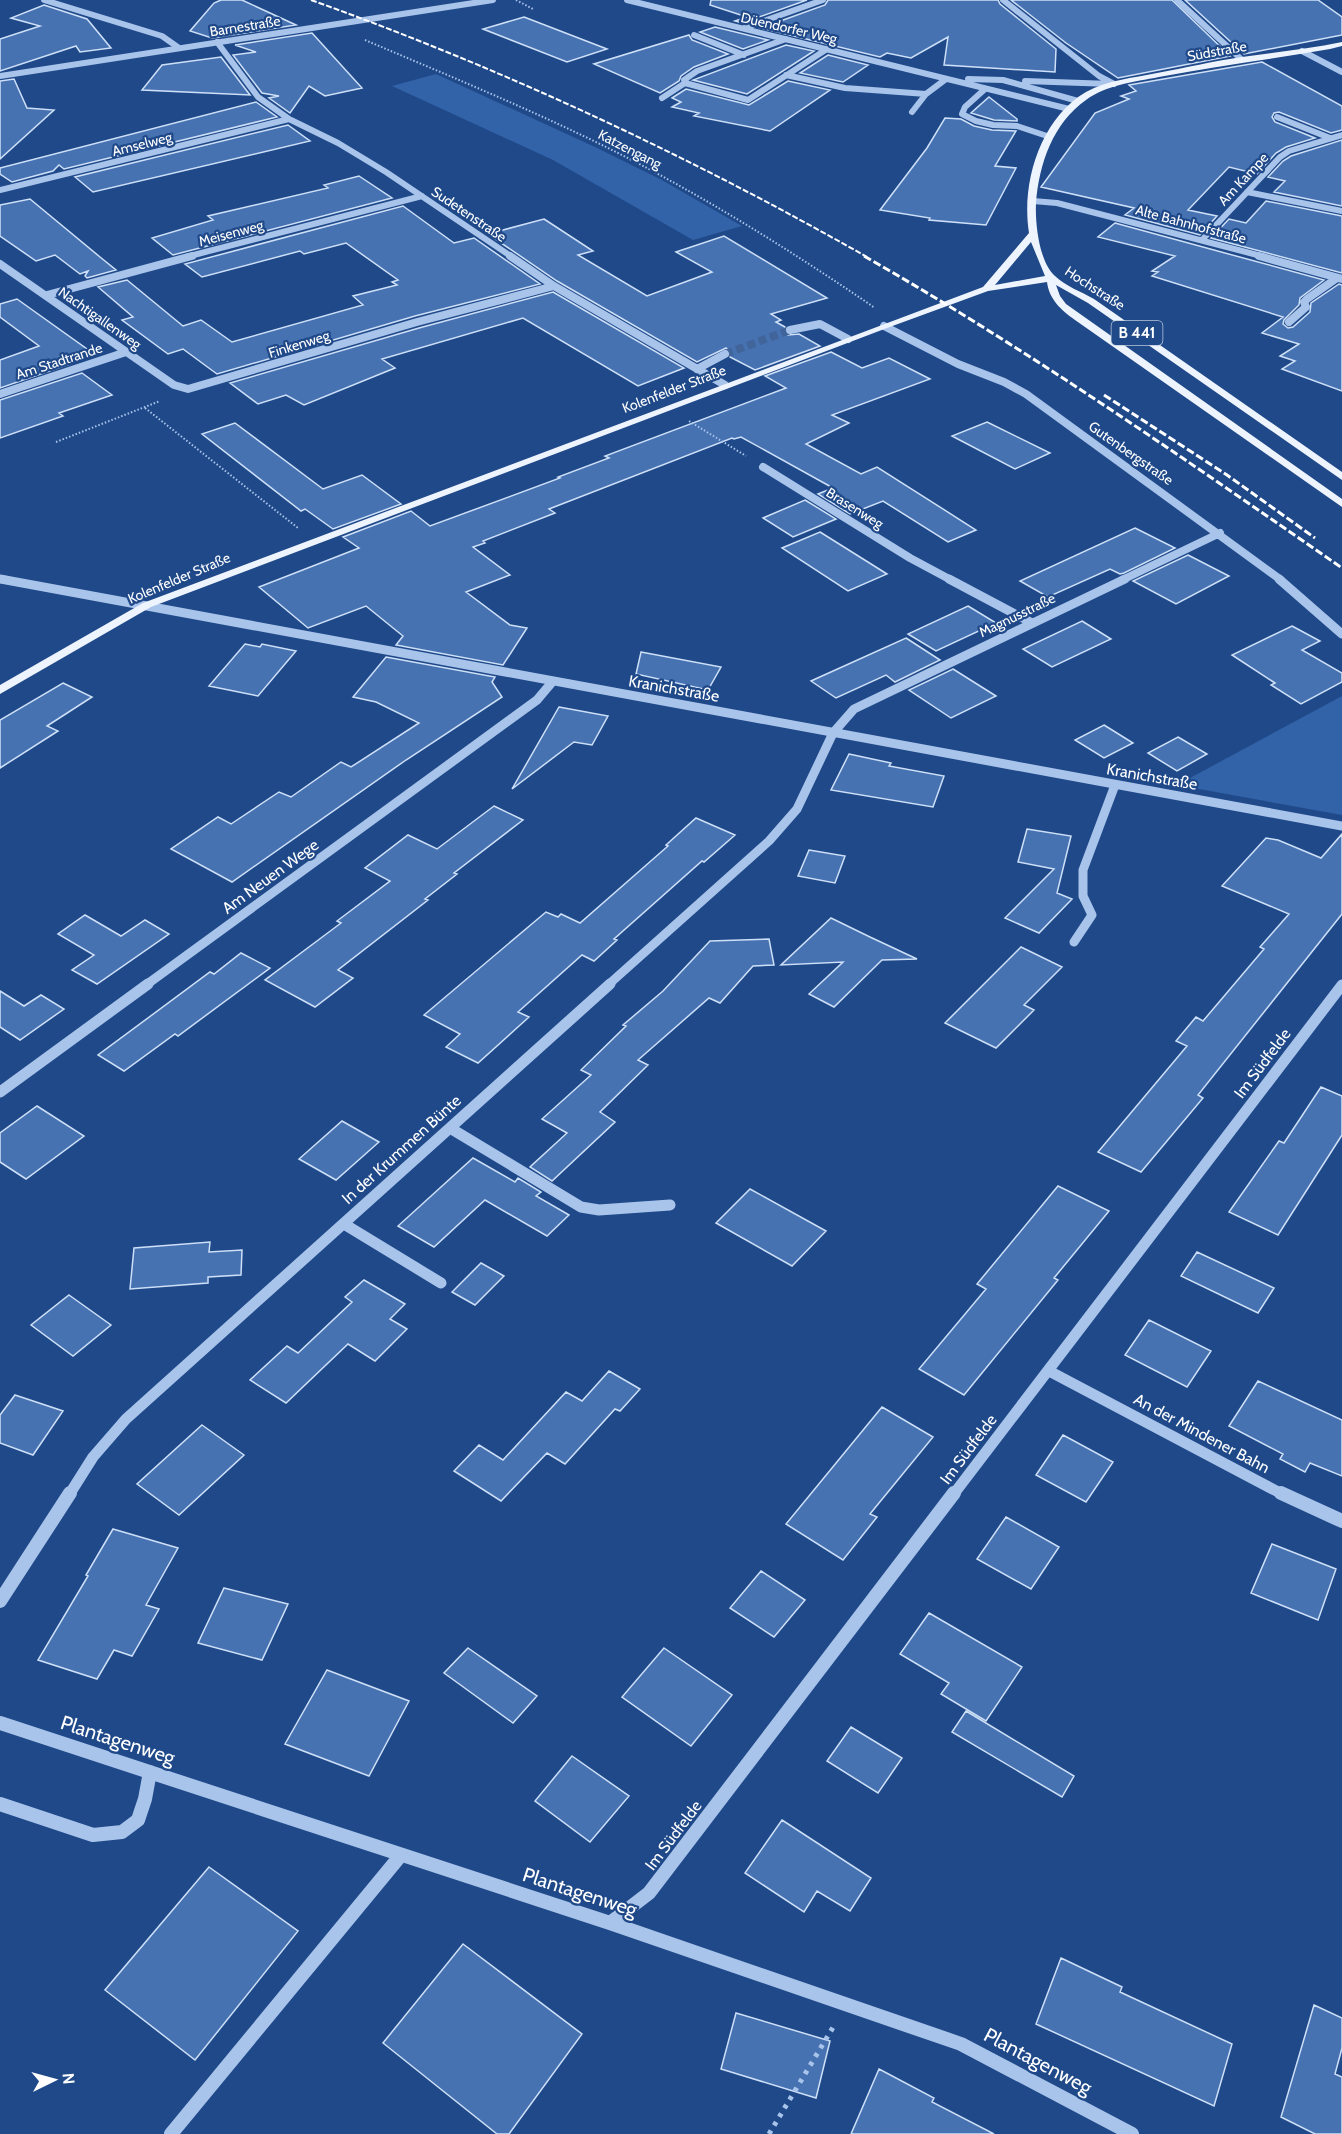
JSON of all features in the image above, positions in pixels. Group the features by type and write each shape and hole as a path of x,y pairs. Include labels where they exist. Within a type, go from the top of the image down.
{"main road":[{"name":"Südstraße","path":"1078,101 1114,84 1241,59 1342,44"},
{"name":"B 441","path":"1051,278 1041,262 1032,235 1037,169 1050,137 1069,109 1078,101"},
{"path":"986,289 1032,235"},
{"name":"Kolenfelder Straße","path":"0,690 147,605 312,540 986,289 1051,278"},
{"name":"Hochstraße","path":"1342,477 1078,292 1051,278 1050,287 1054,296 1078,318 1342,504"}],"street":[{"path":"44,0 162,36 179,48"},
{"name":"Barnestraße","path":"0,76 493,0"},
{"name":"Düendorfer Weg","path":"627,0 1069,109"},
{"path":"742,29 823,0"},
{"path":"1004,0 1099,76 1114,84"},
{"path":"1177,0 1241,59"},
{"path":"694,35 744,56"},
{"path":"662,98 685,83 684,80 697,71 786,39"},
{"name":"Sudetenstraße","path":"217,42 258,98 289,119 338,143 422,196 554,285 725,385"},
{"path":"685,83 748,100 827,49"},
{"path":"1302,51 1342,72"},
{"path":"786,75 845,88 926,94"},
{"path":"912,112 926,94 946,79"},
{"name":"Düendorfer Weg","path":"946,79 1114,84"},
{"name":"Düendorfer Weg","path":"1003,80 1078,101"},
{"path":"986,88 965,107 962,114 976,121 993,125 1017,126 1050,137"},
{"path":"1277,117 1330,138"},
{"name":"Amselweg","path":"0,190 289,119"},
{"name":"Am Kampe","path":"1202,240 1280,157 1289,151 1342,135"},
{"path":"1247,192 1342,211"},
{"name":"Meisenweg","path":"47,296 422,196"},
{"name":"Alte Bahnhofstraße","path":"1033,201 1057,203 1202,240 1340,279"},
{"name":"Nachtigallenweg","path":"0,264 174,386 188,389"},
{"path":"1289,322 1306,307 1304,302 1307,299 1340,279"},
{"name":"Finkenweg","path":"188,389 417,322 554,285"},
{"path":"790,330 820,324 848,339"},
{"name":"Gutenbergstraße","path":"884,326 958,364 1004,382 1026,394 1272,572 1342,634"},
{"name":"Am Stadtrande","path":"0,394 126,352"},
{"path":"697,369 724,354"},
{"name":"Brasenweg","path":"763,467 910,558 1032,623"},
{"name":"Magnusstraße","path":"833,733 854,710 1220,533"},
{"name":"Kranichstraße","path":"0,579 1342,826"},
{"name":"Am Neuen Wege","path":"0,1092 537,700 553,681"},
{"name":"In der Krummen Bünte","path":"0,1601 93,1457 126,1419 769,842 797,810 833,733"},
{"path":"1074,942 1092,915 1083,896 1083,870 1115,784"},
{"name":"Im Südfelde","path":"610,1923 649,1893 1342,986"},
{"path":"450,1128 581,1207 599,1210 670,1205"},
{"path":"344,1224 441,1283"},
{"name":"An der Mindener Bahn","path":"1049,1371 1305,1506 1342,1521"},
{"name":"Plantagenweg","path":"0,1723 610,1923 961,2044 1132,2134"},
{"path":"0,1804 93,1835 108,1836 124,1832 140,1819 150,1773"},
{"path":"171,2134 401,1855"}],"path":[{"path":"516,0 533,9"},
{"name":"Katzengang","path":"339,24 368,42 479,88 620,154 697,196 812,265 895,322"},
{"path":"56,442 188,389"},
{"path":"145,408 312,540"},
{"path":"668,408 763,467"},
{"path":"769,2134 846,2005"}],"shaded area":[{"path":"436,74 660,179 742,226 693,240 553,160 392,86"},
{"path":"1342,696 1342,815 1177,785"}],"building":[{"path":"221,0 242,0 296,25 212,38 190,31 214,3"},
{"path":"711,0 807,0 742,23 735,21 747,17 710,5"},
{"path":"828,0 998,0 1056,49 1055,72 944,65 948,37 911,58 887,53 880,57 761,28 825,5"},
{"path":"1011,0 1172,0 1230,56 1118,78 1066,43"},
{"path":"1185,0 1318,0 1342,17 1342,35 1244,54"},
{"path":"44,5 87,19 111,48 80,52 76,46 0,71 0,39 40,26 11,18"},
{"path":"524,17 607,49 567,62 483,29"},
{"path":"715,27 768,40 743,49 700,32"},
{"path":"312,33 362,88 325,96 309,86 290,113 269,98 279,96 262,93 233,55 256,52 235,45"},
{"path":"689,35 692,40 728,54 694,67 681,76 679,81 660,93 594,64"},
{"path":"786,45 814,51 747,94 693,80"},
{"path":"828,55 868,65 843,82 800,73"},
{"path":"221,57 250,95 142,90 162,65"},
{"path":"1262,62 1342,106 1342,130 1331,133 1279,112 1274,113 1272,117 1275,122 1315,138 1286,147 1276,153 1257,174 1229,167 1188,210 1217,216 1200,235 1125,215 1134,208 1041,187 1095,113 1129,99 1121,96 1136,91 1129,85"},
{"path":"14,79 27,108 54,110 0,159 0,81"},
{"path":"788,81 830,90 770,131 694,116 699,113 672,107 681,102 672,98 686,89 749,105"},
{"path":"989,97 1017,121 994,120 971,113"},
{"path":"256,102 277,117 64,169 59,165 53,171 12,182 0,174 0,168"},
{"path":"945,118 961,119 974,126 992,130 1016,131 995,166 1016,168 986,225 929,220 930,218 880,210 927,148"},
{"path":"288,125 310,141 93,192 75,177"},
{"path":"1342,140 1342,206 1274,192 1285,181 1268,177 1283,161 1291,156"},
{"path":"359,176 392,198 173,255 152,238 213,220 208,216 328,188 324,185"},
{"path":"30,199 116,270 87,278 85,276 88,271 80,274 55,255 36,261 0,236 0,205"},
{"path":"1266,201 1342,216 1342,273 1211,238 1229,219 1246,223"},
{"path":"403,206 454,243 474,238 540,284 415,316 217,374 183,349 168,354 122,320 133,317 98,287 127,280 183,326 201,320 232,342 363,305 353,296 397,285 392,282 398,280 346,243 304,254 300,251 202,277 185,264"},
{"path":"544,219 593,251 578,255 647,296 712,272 676,252 724,236 827,298 771,314 781,320 776,322 785,327 784,332 788,335 799,334 820,346 755,370 730,357 730,352 726,348 697,362 557,281 488,234"},
{"path":"1115,223 1324,280 1300,298 1299,305 1284,320 1283,324 1288,328 1293,327 1310,312 1311,303 1339,284 1342,285 1342,391 1282,369 1295,361 1280,356 1299,344 1262,333 1283,317 1152,276 1158,272 1152,271 1175,256 1098,237"},
{"path":"553,292 684,368 638,386 523,318 382,359 395,368 304,405 286,395 258,404 230,383 419,328"},
{"path":"17,299 87,349 60,357 70,364 0,388 0,360 39,346 0,317 0,304"},
{"path":"831,352 862,368 889,358 930,379 832,415 849,423 806,444 861,474 877,467 976,530 948,542 883,501 850,514 818,494 833,488 741,437 732,438 549,509 555,513 473,547 510,575 466,592 510,625 527,628 503,665 396,645 403,636 366,606 308,628 259,587 359,548 343,537 411,511 430,526 560,478 558,477 609,458 605,456 786,388 765,376"},
{"path":"82,373 112,395 59,413 63,416 0,438 0,400"},
{"path":"987,422 1050,453 1015,469 952,436"},
{"path":"235,423 323,489 362,475 401,504 333,529 305,509 301,511 202,434"},
{"path":"805,500 836,519 793,537 763,518"},
{"path":"1135,528 1175,548 1124,573 1120,574 1110,569 1048,597 1020,581"},
{"path":"820,532 887,574 848,591 782,548"},
{"path":"1188,555 1229,576 1176,604 1133,581"},
{"path":"968,606 996,623 936,651 908,634"},
{"path":"1082,621 1111,639 1052,667 1023,649"},
{"path":"1292,626 1320,641 1302,650 1342,673 1342,682 1301,704 1271,685 1275,683 1232,655"},
{"path":"906,638 940,660 895,682 886,675 836,698 811,681"},
{"path":"245,644 260,647 262,644 296,651 258,696 209,686"},
{"path":"641,652 721,667 708,690 636,674"},
{"path":"386,657 495,677 492,682 502,697 406,760 232,882 171,849 218,817 231,824 279,792 291,797 341,762 351,767 419,723 376,702 353,697"},
{"path":"953,669 996,696 951,718 909,690"},
{"path":"63,683 92,697 47,726 58,731 0,768 0,720"},
{"path":"559,707 608,716 592,745 574,742 512,789"},
{"path":"1104,725 1133,743 1104,758 1075,740"},
{"path":"1178,737 1207,754 1177,771 1148,753"},
{"path":"849,754 891,763 889,766 944,776 933,807 831,790"},
{"path":"494,806 523,820 454,873 457,874 425,899 428,900 338,970 353,978 315,1007 265,980 341,923 337,921 390,881 365,868 408,835 437,849"},
{"path":"696,818 735,835 614,939 617,940 594,961 582,955 518,1012 529,1017 478,1063 446,1047 460,1034 424,1015 546,912 558,917 561,914 580,923 668,846 666,845"},
{"path":"1027,829 1071,836 1057,893 1072,899 1039,933 1005,918 1054,869 1018,862"},
{"path":"1342,834 1342,914 1198,1095 1203,1098 1141,1172 1098,1152 1187,1046 1176,1041 1196,1017 1203,1021 1264,949 1260,947 1289,914 1222,886 1266,838 1278,840 1321,858"},
{"path":"809,850 845,856 835,883 798,876"},
{"path":"85,915 121,936 145,920 169,934 97,984 72,970 94,955 58,934"},
{"path":"831,918 917,959 882,960 834,1007 809,994 843,962 781,965"},
{"path":"769,939 774,965 753,966 720,1003 709,998 638,1060 648,1065 600,1112 615,1122 552,1181 530,1167 567,1133 542,1119 591,1075 581,1070 626,1026 623,1025 663,991 710,941"},
{"path":"1021,947 1062,967 1024,1005 1034,1010 996,1048 945,1023"},
{"path":"241,953 270,968 178,1036 175,1034 124,1071 98,1055 210,972 214,974"},
{"path":"0,991 24,1006 41,995 64,1009 20,1040 0,1027"},
{"path":"1321,1087 1342,1096 1342,1135 1278,1235 1229,1212 1279,1141 1284,1143"},
{"path":"37,1106 84,1136 26,1179 0,1162 0,1133"},
{"path":"342,1121 379,1142 336,1180 299,1159"},
{"path":"473,1158 515,1182 518,1178 541,1192 536,1196 569,1215 547,1236 485,1200 434,1247 398,1226"},
{"path":"1058,1186 1109,1211 1054,1278 1058,1280 964,1395 919,1369 986,1289 977,1284"},
{"path":"750,1189 826,1231 792,1266 716,1223"},
{"path":"210,1242 209,1252 242,1250 241,1275 208,1277 208,1283 130,1289 134,1248"},
{"path":"1197,1252 1274,1288 1258,1313 1181,1276"},
{"path":"481,1263 504,1276 475,1305 452,1292"},
{"path":"364,1280 405,1304 390,1319 407,1329 375,1361 348,1344 286,1403 250,1380 287,1346 298,1353 352,1302 345,1297"},
{"path":"69,1295 111,1325 73,1356 31,1325"},
{"path":"1149,1320 1211,1351 1187,1387 1125,1355"},
{"path":"609,1371 640,1389 620,1411 615,1409 565,1464 547,1453 501,1501 454,1471 479,1445 503,1460 566,1392 582,1401"},
{"path":"1258,1381 1342,1420 1342,1476 1310,1463 1305,1472 1280,1459 1283,1454 1229,1426"},
{"path":"15,1395 63,1411 33,1455 0,1443 0,1415"},
{"path":"882,1407 933,1437 870,1514 877,1517 843,1560 786,1524"},
{"path":"202,1425 244,1455 179,1515 137,1484"},
{"path":"1063,1435 1113,1462 1086,1502 1036,1475"},
{"path":"1006,1517 1059,1547 1031,1589 977,1559"},
{"path":"113,1529 178,1548 146,1605 159,1609 132,1656 114,1650 97,1679 38,1660 88,1576 86,1575"},
{"path":"1272,1544 1336,1569 1318,1620 1251,1593"},
{"path":"761,1571 805,1600 774,1637 730,1608"},
{"path":"224,1588 288,1604 262,1660 198,1643"},
{"path":"929,1613 1022,1667 986,1721 941,1694 949,1683 900,1654"},
{"path":"468,1648 537,1696 513,1723 444,1673"},
{"path":"664,1648 732,1695 691,1746 622,1697"},
{"path":"327,1670 409,1701 369,1776 285,1744"},
{"path":"966,1711 1074,1776 1062,1797 952,1732"},
{"path":"851,1727 902,1758 878,1793 827,1761"},
{"path":"572,1756 629,1796 590,1842 535,1801"},
{"path":"782,1820 871,1878 850,1911 817,1891 804,1912 745,1873"},
{"path":"209,1867 298,1931 195,2060 105,1990"},
{"path":"463,1944 582,2034 509,2134 497,2134 383,2043"},
{"path":"1061,1958 1122,1987 1120,1992 1232,2044 1214,2106 1036,2024"},
{"path":"1314,2005 1342,2018 1342,2048 1335,2074 1342,2077 1342,2134 1315,2134 1281,2117"},
{"path":"736,2013 830,2041 816,2098 721,2069"},
{"path":"879,2069 934,2098 932,2102 994,2134 851,2134"}],"tunnel":[{"path":"725,354 790,330"}],"railway":[{"path":"311,0 454,55 595,116 732,184 867,257"},
{"path":"864,256 1047,368 1342,568"},
{"path":"1104,395 1227,475 1315,538"}]}
